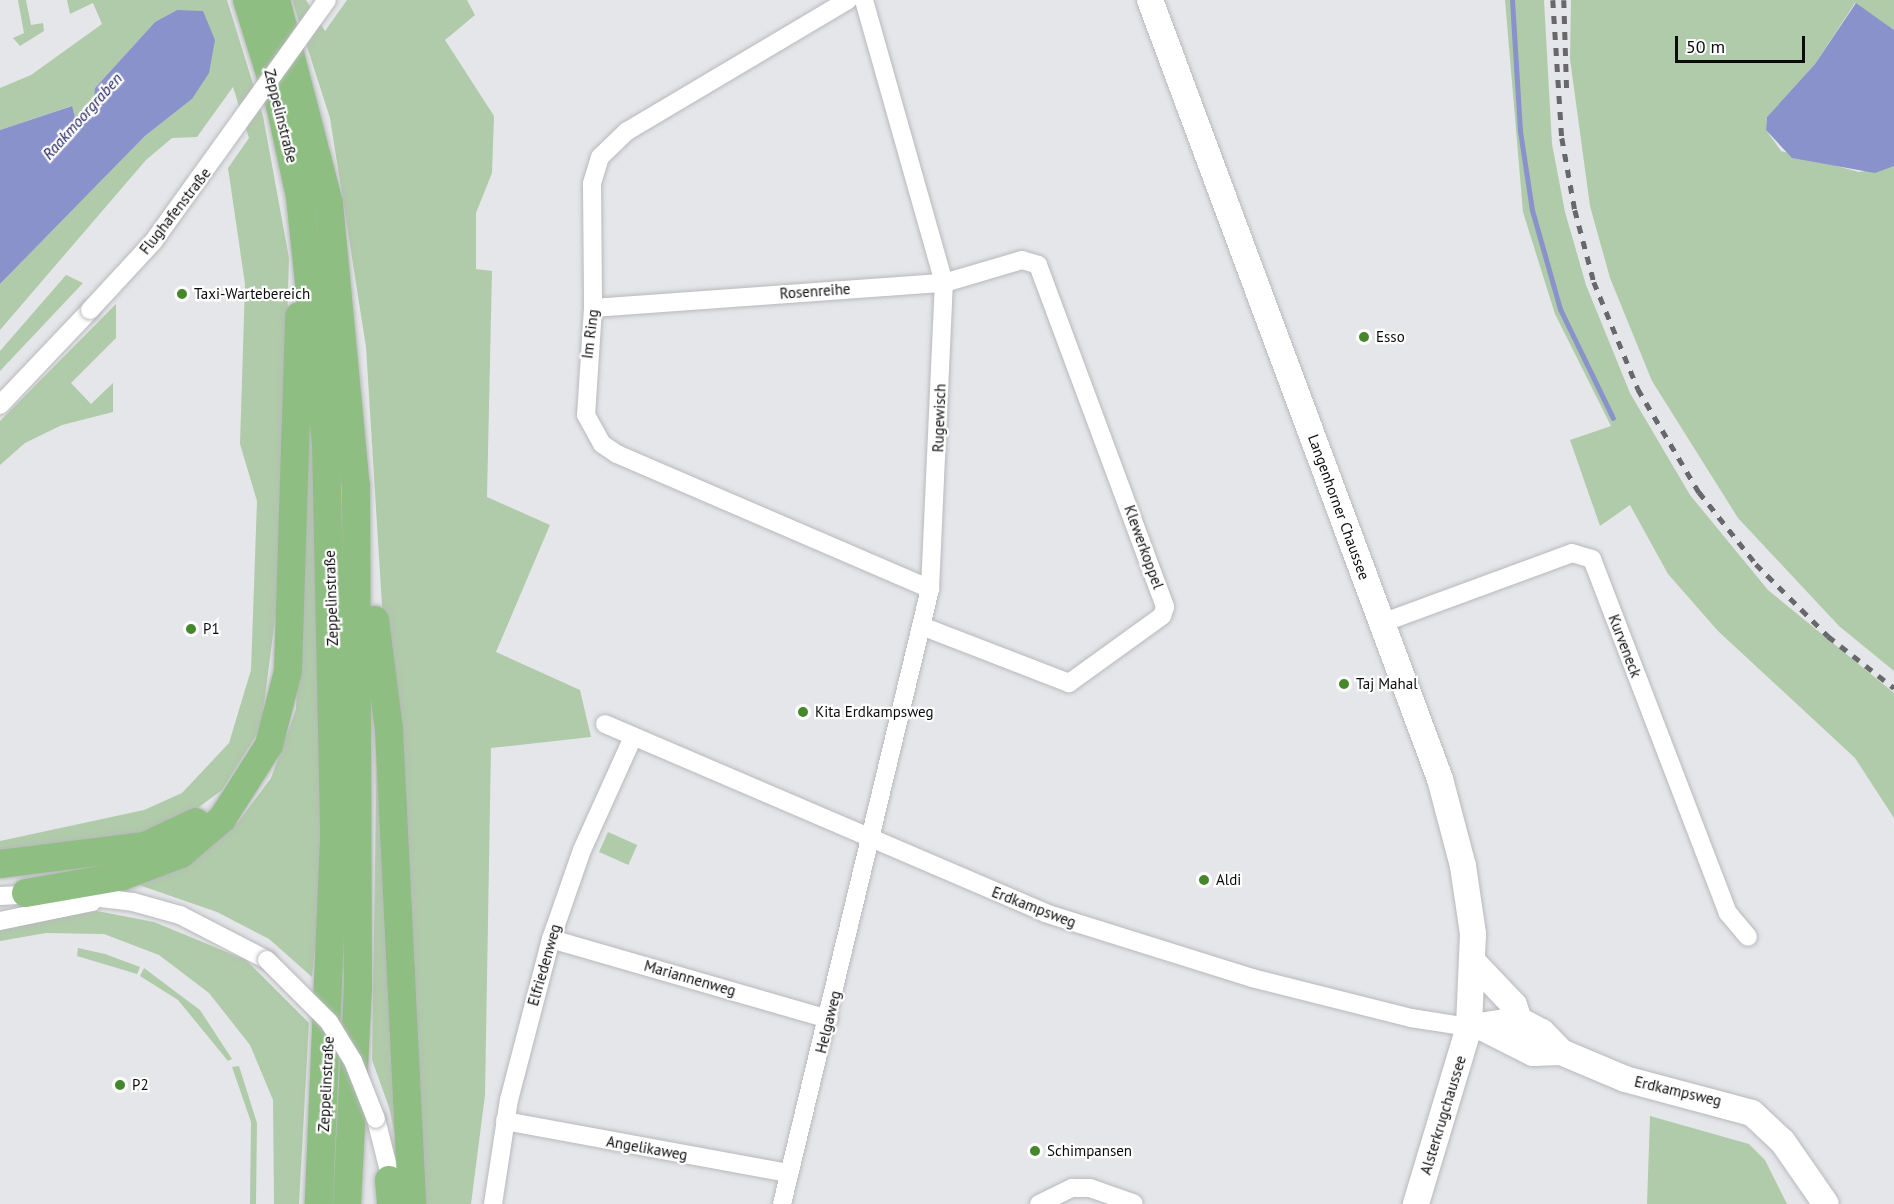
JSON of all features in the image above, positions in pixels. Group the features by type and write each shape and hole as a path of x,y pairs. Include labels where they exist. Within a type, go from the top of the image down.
{"highway":[{"name":"Zeppelinstraße","path":"247,0 280,105 300,196 321,373 332,632 334,839 319,1204"},
{"name":"Zeppelinstraße","path":"276,0 310,118 336,250 351,402 359,567 358,987 347,1204"},
{"path":"13,895 163,863 208,833 244,787 277,727 288,671 300,196"},
{"path":"359,567 378,632 389,730 412,1204"},
{"path":"0,864 163,841 244,787"}],"main road":[{"name":"Langenhorner Chaussee","path":"1150,0 1382,623 1456,837 1473,962 1476,1027"},
{"name":"Erdkampsweg","path":"1473,962 1514,1005 1519,1020"},
{"name":"Erdkampsweg","path":"1476,1027 1519,1020 1542,1032 1561,1052"},
{"name":"Erdkampsweg","path":"1476,1027 1533,1053 1561,1052 1633,1081 1715,1099 1752,1113 1783,1142 1826,1204"},
{"name":"Alsterkrugchaussee","path":"1416,1204 1476,1027"}],"street":[{"name":"Flughafenstraße","path":"0,405 159,234 327,0"},
{"name":"Im Ring","path":"848,0 606,149 592,184 593,308 586,416 602,444 930,589"},
{"name":"Rugewisch","path":"864,0 944,283 930,589 924,627 873,841"},
{"name":"Rosenreihe","path":"593,308 944,283 1015,261 1033,261"},
{"name":"Klewerkoppel","path":"924,627 1069,683 1162,616 1165,607 1043,270 1033,261"},
{"name":"Kurveneck","path":"1382,623 1572,553 1592,559 1724,903 1748,937"},
{"name":"Erdkampsweg","path":"605,724 1045,913 1139,945 1377,1010 1476,1027"},
{"name":"Elfriedenweg","path":"493,1204 505,1121 551,939 582,850 633,736"},
{"name":"Helgaweg","path":"782,1204 873,841"},
{"path":"13,895 111,898 180,915 267,960 329,1022 353,1060 376,1119 394,1196"},
{"path":"0,921 111,898"},
{"name":"Mariannenweg","path":"551,939 829,1019"},
{"name":"Angelikaweg","path":"505,1121 789,1173"},
{"path":"1039,1204 1072,1188 1090,1188 1133,1203"}],"green space":[{"path":"18,0 26,0 31,25 43,23 44,31 20,46 13,38 24,33"},
{"path":"67,0 227,0 263,116 289,258 280,580 261,728 222,790 179,822 155,832 0,854 0,841 144,810 182,793 229,743 251,670 257,501 240,444 245,284 228,168 249,138 233,87 197,137 172,138 146,160 0,330 0,284 145,136 192,99 177,10 155,22 95,88 93,114 76,122 71,106 0,130 0,88 31,75 102,24 93,3 70,14"},
{"path":"292,0 306,0 325,31 347,0 467,0 475,15 445,40 494,116 492,173 476,213 476,269 492,271 487,497 550,525 496,652 580,690 591,737 491,748 485,1095 471,1204 419,1204 366,347 330,118"},
{"path":"1505,0 1544,0 1552,144 1565,212 1586,285 1630,393 1690,495 1768,590 1894,693 1894,818 1855,758 1718,631 1668,574 1630,505 1600,526 1570,440 1611,426 1555,314 1523,212"},
{"path":"1571,0 1894,0 1894,30 1855,3 1815,64 1767,117 1766,130 1781,151 1859,172 1894,166 1894,671 1839,626 1738,518 1652,381 1610,278 1590,206 1570,59"},
{"path":"66,275 83,283 0,371 0,351"},
{"path":"116,304 116,338 71,383 91,404 113,383 113,412 62,425 25,443 0,465 0,421"},
{"path":"306,416 313,422 323,876 312,977 269,939 217,912 139,885 205,852 238,822 271,778 296,709"},
{"path":"377,731 401,1167 390,1110 372,1060"},
{"path":"608,832 637,845 628,865 599,852"},
{"path":"97,911 154,922 246,960 309,1023 299,1204 274,1204 273,1100 250,1045 209,993 159,955 104,934 46,933 0,941 0,928"},
{"path":"78,948 105,954 140,967 137,974 77,956"},
{"path":"144,968 200,1010 232,1059 228,1061 178,1000 140,976"},
{"path":"239,1066 257,1123 256,1204 250,1204 251,1122 232,1067"},
{"path":"1650,1116 1749,1144 1765,1160 1787,1204 1647,1204"}],"water":[{"path":"1856,3 1894,30 1894,166 1875,173 1792,158 1766,130 1767,117 1815,64"},
{"path":"177,10 203,11 215,40 209,73 192,99 145,136 0,284 0,130 72,106 76,121 92,114 95,88 155,22"}],"waterway":[{"path":"1512,0 1520,131 1532,210 1560,309 1613,418"}],"railway":[{"path":"1553,0 1562,138 1575,210 1594,282 1638,389 1699,492 1756,564 1828,636 1894,688"},
{"path":"1564,0 1567,93"}],"place":[{"name":"Taxi-Wartebereich","path":"182,294"},
{"name":"Esso","path":"1364,337"},
{"name":"P1","path":"191,629"},
{"name":"Taj Mahal","path":"1344,684"},
{"name":"Kita Erdkampsweg","path":"803,712"},
{"name":"Aldi","path":"1204,880"},
{"name":"P2","path":"120,1085"},
{"name":"Schimpansen","path":"1035,1151"}],"water label":[{"name":"Raakmoorgraben","path":"82,116"}]}
